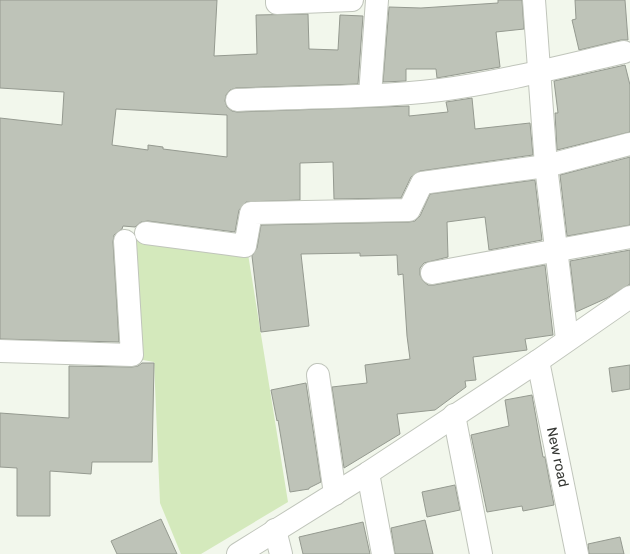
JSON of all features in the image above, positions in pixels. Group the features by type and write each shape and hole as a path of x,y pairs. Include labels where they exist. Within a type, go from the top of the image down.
{"street":[{"path":"277,0 277,2 352,0"},
{"path":"370,95 377,0"},
{"path":"534,0 546,166 567,339"},
{"path":"236,100 370,95 440,90 540,71 624,52"},
{"path":"146,233 245,246 251,213 409,210 422,183 546,166 630,144"},
{"path":"432,273 630,237"},
{"path":"0,351 132,355 125,241"},
{"path":"238,554 368,473 538,361 567,339 630,297"},
{"name":"New road","path":"538,361 578,554"},
{"path":"318,375 335,494"},
{"path":"454,415 481,554"},
{"path":"368,473 383,554"},
{"path":"275,530 280,554"}],"green space":[{"path":"130,236 248,254 288,502 201,554 181,554 160,503 154,362 138,359"}],"building":[{"path":"0,0 217,0 214,56 257,54 256,15 308,14 309,49 338,50 340,15 363,16 358,84 236,88 230,90 226,95 225,101 227,107 232,111 237,112 409,106 409,116 448,112 446,102 472,98 475,129 530,123 533,155 420,171 411,177 401,198 334,199 333,162 300,163 300,200 246,202 239,210 235,232 148,221 141,222 135,227 123,226 122,229 114,235 113,242 119,342 0,339 0,118 62,125 64,92 0,88","holes":["116,109 227,115 227,157 163,149 163,147 148,145 148,150 112,145"]},
{"path":"498,0 522,0 524,29 496,32 500,67 437,78 436,69 406,69 406,81 383,82 389,7 421,8 498,3"},
{"path":"575,0 625,0 628,40 621,40 579,50 572,20 576,19"},
{"path":"625,65 630,85 630,132 557,150 555,113 558,113 554,81"},
{"path":"630,157 630,225 567,236 560,175"},
{"path":"535,180 542,240 489,250 485,217 447,222 448,257 424,263 420,268 420,275 423,281 428,285 434,285 545,265 553,335 525,339 527,350 473,357 476,380 465,381 466,387 435,410 397,414 400,434 344,468 332,387 367,383 365,365 410,359 403,274 398,275 397,255 360,256 360,253 301,254 309,326 261,332 252,256 257,248 261,225 409,222 415,221 420,216 430,194"},
{"path":"630,250 630,284 607,298 576,312 570,261"},
{"path":"142,363 154,363 152,462 92,462 91,474 50,471 50,516 17,516 17,468 0,467 0,413 69,418 69,366 132,367 138,366"},
{"path":"630,365 630,389 612,392 609,368"},
{"path":"306,383 321,482 309,489 290,492 278,420 277,421 271,390"},
{"path":"532,395 543,457 545,457 554,505 523,511 522,506 487,512 471,435 509,426 505,400"},
{"path":"455,485 460,510 427,517 422,492"},
{"path":"161,519 177,554 117,554 111,541"},
{"path":"425,520 433,554 395,554 391,528"},
{"path":"363,522 370,554 303,554 299,537"},
{"path":"620,537 624,554 589,554 588,544"}]}
